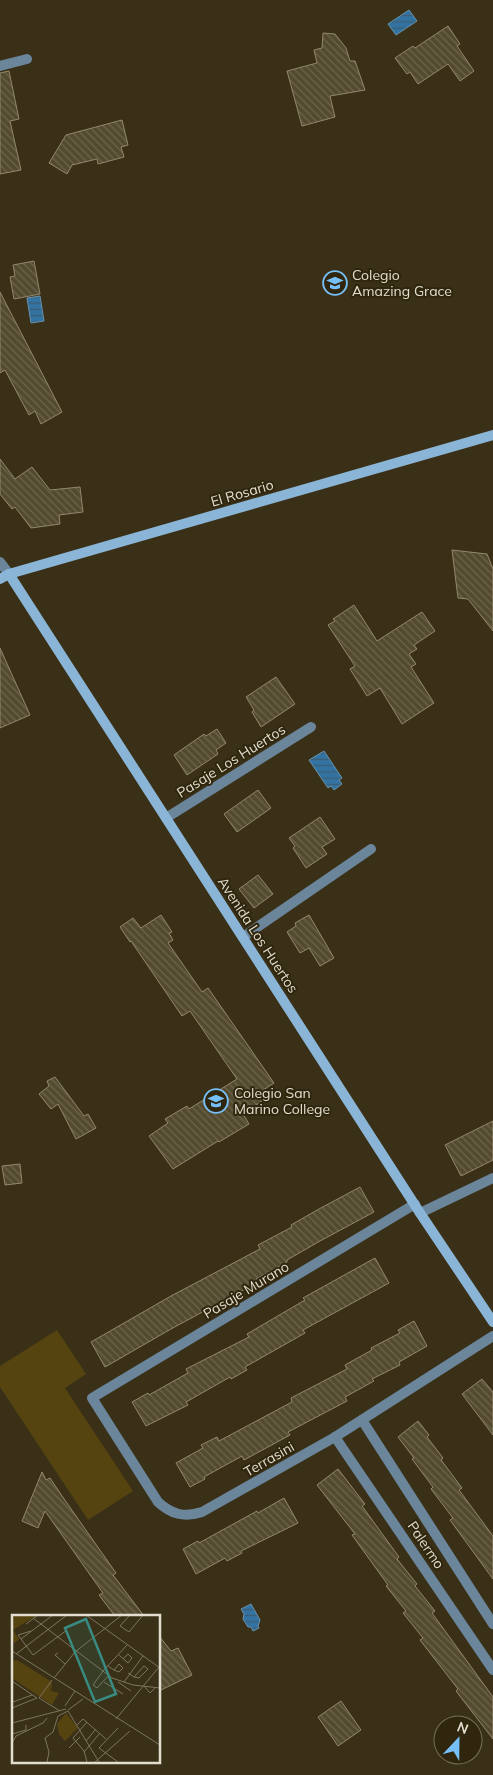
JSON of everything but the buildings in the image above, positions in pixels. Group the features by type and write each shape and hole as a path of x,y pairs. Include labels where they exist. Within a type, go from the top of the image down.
{"street":[{"path":"0,66 27,59"},
{"name":"El Rosario","path":"5,577 493,435"},
{"name":"Avenida Los Huertos","path":"0,562 5,577 166,818 417,1209 493,1322"},
{"name":"Pasaje Los Huertos","path":"166,818 311,728"},
{"path":"243,937 371,849"},
{"name":"Pasaje Murano","path":"92,1398 417,1209 493,1178"},
{"name":"Terrasini","path":"92,1398 158,1502 176,1514 184,1516 193,1515 202,1512 335,1437 493,1336"},
{"name":"Palermo","path":"362,1420 493,1624"},
{"name":"Palermo","path":"335,1437 493,1670"}],"shaded area":[{"path":"57,1330 86,1374 65,1388 133,1491 88,1520 0,1387 0,1366"}],"water":[{"path":"409,10 417,21 396,35 388,24"},
{"path":"40,296 44,321 31,323 27,298"},
{"path":"324,751 342,778 339,780 342,784 334,790 331,786 328,788 309,760"},
{"path":"251,1604 260,1620 259,1628 253,1631 243,1619 244,1614 241,1609"}],"place":[{"name":"Colegio Amazing Grace","path":"335,283"},
{"name":"Colegio San Marino College","path":"216,1101"}]}
